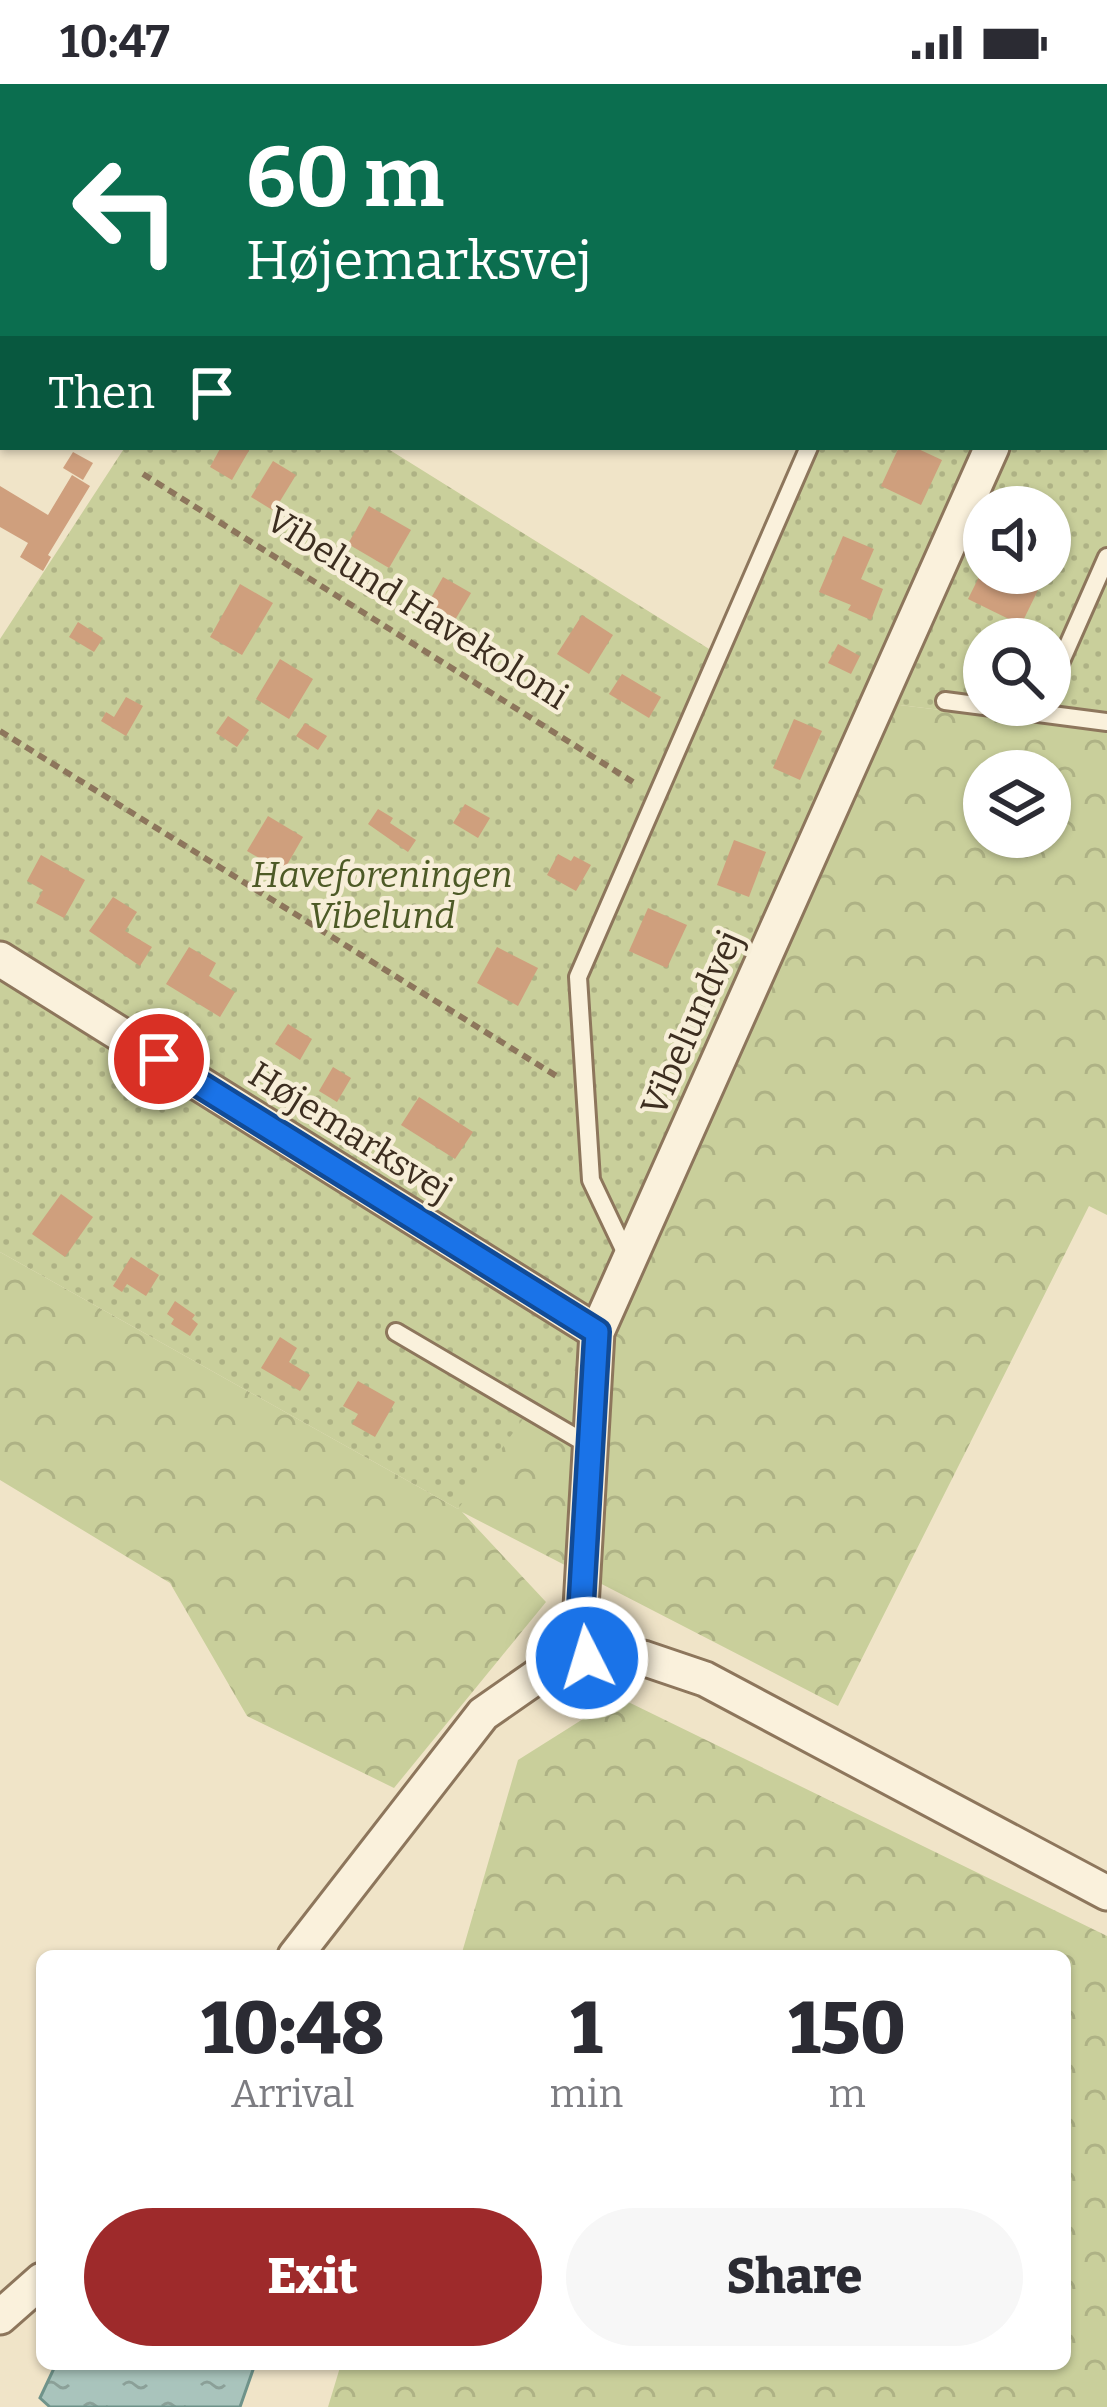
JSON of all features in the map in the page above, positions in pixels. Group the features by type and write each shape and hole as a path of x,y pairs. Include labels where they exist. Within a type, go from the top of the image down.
{"street":[{"name":"Vibelundvej","path":"587,1658 581,1607 597,1332 991,450"},
{"name":"Højemarksvej","path":"0,959 597,1332"},
{"path":"300,1950 483,1714 539,1676 587,1658 643,1658 705,1679 1107,1893"},
{"path":"0,2318 36,2285"}],"lane":[{"path":"629,1261 591,1180 578,976 808,450"},
{"path":"1071,638 1107,557"},
{"path":"945,701 963,703"},
{"path":"1071,715 1107,722"},
{"path":"396,1332 592,1448"}],"path":[{"name":"Vibelund Havekoloni","path":"143,475 657,797"},
{"path":"0,731 586,1095"}],"green space":[{"name":"Haveforeningen Vibelund","path":"123,450 390,450 714,652 802,450 1107,450 1107,730 1071,726 1071,618 963,618 963,713 883,703 635,1264 458,1509 0,1252 0,639"},
{"path":"883,703 963,713 963,726 1107,730 1107,1215 1089,1206 838,1706 462,1512 546,1602 394,1788 247,1716 170,1583 0,1480 0,1252 458,1509"},
{"path":"618,1697 1107,1936 1107,2407 328,2407 339,2370 1071,2370 1071,1950 463,1950 518,1760"}],"water":[{"path":"53,2370 253,2370 240,2407 50,2407 40,2398"}],"building":[{"path":"219,450 249,450 232,480 210,467"},
{"path":"898,450 920,450 942,460 921,505 881,486"},
{"path":"73,452 93,463 83,480 63,468"},
{"path":"273,461 296,475 274,511 251,497"},
{"path":"72,475 90,486 43,571 20,557 28,543 0,527 0,486 48,515"},
{"path":"369,506 411,530 389,568 348,544"},
{"path":"843,536 874,549 861,579 883,589 871,620 848,610 851,605 819,592"},
{"path":"443,577 471,593 455,620 427,605"},
{"path":"240,584 273,603 242,655 210,637"},
{"path":"970,594 1036,594 1024,618 1007,618 968,599"},
{"path":"582,615 613,635 589,674 557,654"},
{"path":"78,622 103,638 94,652 69,637"},
{"path":"838,644 860,656 851,674 828,663"},
{"path":"280,659 313,679 289,719 256,699"},
{"path":"622,674 661,697 649,718 609,694"},
{"path":"126,697 143,706 126,736 101,721 106,712 114,717"},
{"path":"228,716 249,730 237,747 216,733"},
{"path":"794,719 822,731 800,780 773,768"},
{"path":"305,723 327,736 318,750 296,736"},
{"path":"465,804 490,818 478,838 453,823"},
{"path":"378,809 416,840 408,852 368,824"},
{"path":"268,816 303,837 283,872 247,851"},
{"path":"734,840 766,852 749,897 717,885"},
{"path":"558,854 591,865 576,891 547,875"},
{"path":"41,855 85,880 64,918 36,903 43,890 27,881"},
{"path":"113,897 137,912 125,931 152,947 140,966 89,931"},
{"path":"648,908 687,925 667,968 629,951"},
{"path":"189,947 216,963 209,976 235,992 220,1017 166,984"},
{"path":"497,947 538,968 518,1006 477,983"},
{"path":"288,1024 312,1039 300,1060 275,1044"},
{"path":"333,1067 351,1078 337,1102 319,1091"},
{"path":"419,1097 473,1132 455,1159 401,1125"},
{"path":"61,1194 93,1217 65,1257 32,1234"},
{"path":"131,1257 159,1275 146,1296 127,1284 122,1292 113,1286"},
{"path":"175,1301 195,1315 192,1319 198,1324 190,1336 171,1324 174,1319 167,1314"},
{"path":"280,1337 297,1348 289,1362 310,1375 300,1391 261,1368"},
{"path":"358,1381 395,1402 375,1437 352,1424 358,1414 343,1406"}],"route":[{"path":"159,1059 597,1332 581,1607 587,1658"}]}
